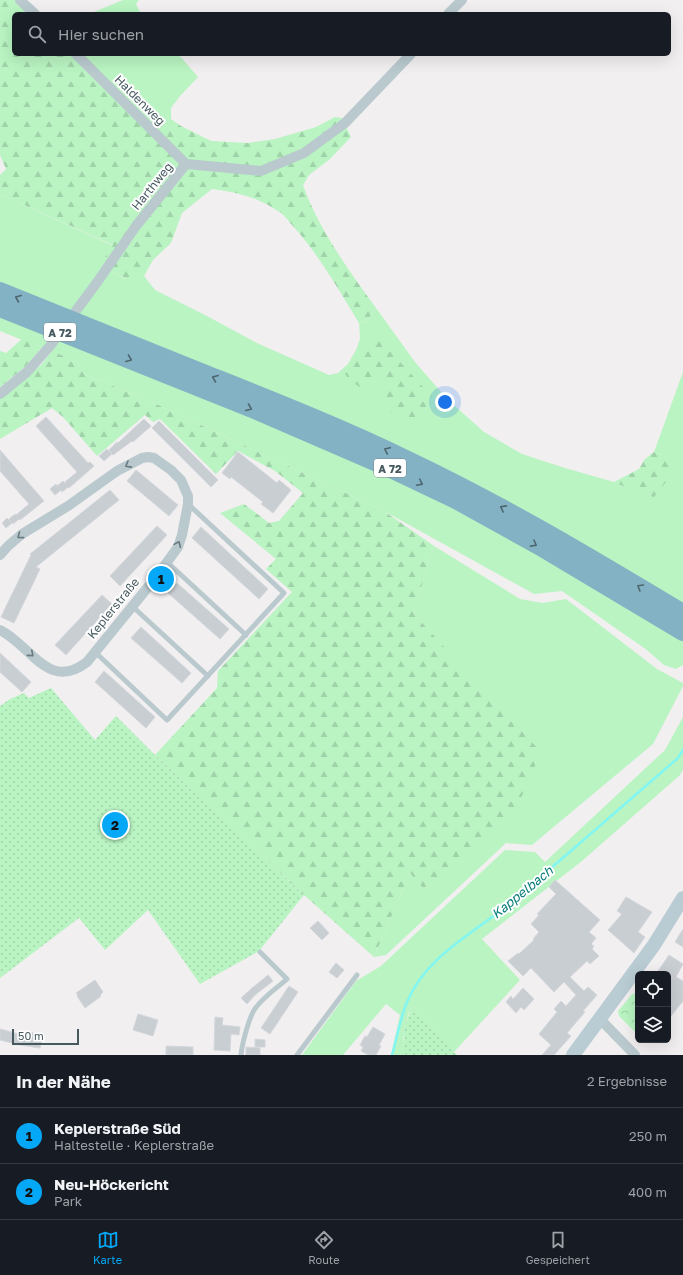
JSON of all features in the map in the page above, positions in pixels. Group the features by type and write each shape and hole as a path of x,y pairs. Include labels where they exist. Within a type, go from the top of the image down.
{"highway":[{"name":"A 72","path":"0,291 32,312 97,338 281,404 407,459 467,489 552,535 678,620"},
{"name":"A 72","path":"0,308 32,312"}],"main road":[{"path":"573,1055 654,945 683,898"}],"street":[{"path":"20,0 33,12"},
{"path":"450,12 462,0"},
{"name":"Haldenweg","path":"78,56 186,164"},
{"name":"Harthweg","path":"0,394 27,372 50,346 136,226 186,164 261,171 304,153 345,122 409,56"},
{"name":"Keplerstraße","path":"0,555 22,534 68,506 117,471 142,458 154,458 171,470 181,480 188,496 188,504 182,535 178,547 87,662 78,668 66,672 49,669 12,638 0,630"},
{"path":"600,1019 635,1055"}],"lane":[{"path":"94,652 167,720 284,593 188,504"},
{"path":"167,562 246,635"},
{"path":"132,606 208,676"},
{"path":"241,1055 245,1036 253,1012 260,1003 287,979 260,952"},
{"path":"297,1055 357,975"}],"green space":[{"path":"0,0 19,0 31,12 12,12 12,56 76,56 145,127 152,118 171,119 181,126 211,141 247,143 275,139 316,127 335,117 342,118 351,137 330,159 309,175 303,185 317,217 335,249 376,308 366,322 359,323 320,261 302,237 280,212 254,199 212,189 182,213 171,243 153,260 144,276 126,279 100,265 113,245 0,194 0,175 6,169 0,155"},
{"path":"123,0 139,0 136,4 140,12 94,12"},
{"path":"76,56 180,56 198,77 171,108 171,119 152,118 145,127"},
{"path":"0,194 114,246 101,265 125,279 144,276 155,290 257,343 329,375 338,373 348,364 360,339 359,323 366,322 376,308 415,362 448,400 484,432 522,454 614,482 625,487 662,455 654,452 683,372 683,665 676,669 664,665 647,650 562,591 534,594 384,511 154,403 84,374 77,362 0,331"},
{"path":"378,338 435,400 424,412 419,415 404,419 397,417 383,406 388,387 379,381 363,389 352,382 345,374"},
{"path":"22,339 42,347 25,367 0,387 0,351 6,353"},
{"path":"52,351 77,362 84,374 154,403 384,511 434,546 413,613 541,752 512,819 424,889 410,873 374,957 304,895 155,755 217,688 218,671 292,592 266,569 276,559 220,513 244,504 269,523 279,521 303,493 275,471 238,451 216,474 160,419 153,422 145,415 97,456 63,417 52,408 0,439 0,399 41,365"},
{"path":"654,452 662,455 669,465 666,482 654,497 614,482 639,469 645,459"},
{"path":"434,546 520,599 543,603 566,599 657,669 683,683 683,686 653,744 532,845 506,843 386,955 374,957 410,873 425,889 540,752 413,613"},
{"path":"51,688 95,740 116,716 155,755 304,895 259,951 200,984 148,910 105,950 79,918 0,978 0,706 10,699 24,693 29,698"},
{"path":"683,717 683,770 679,776 582,861 482,939 520,980 454,1052 413,1006 408,1015 403,1039 406,1055 391,1055 400,1015 386,1004 343,1055 302,1055 356,981 381,966 505,850 535,852 545,862 665,750"},
{"path":"633,993 635,995 635,1032 619,1016 618,1011"},
{"path":"413,1006 457,1055 406,1055 404,1050 405,1030 408,1017"}],"building":[{"path":"46,417 88,463 90,462 94,466 69,488 68,487 62,492 61,490 55,495 50,489 63,481 66,484 65,482 77,472 36,426"},
{"path":"144,419 151,426 133,442 132,441 113,455 109,450"},
{"path":"159,421 218,480 211,487 152,428"},
{"path":"107,449 112,454 104,461 99,456"},
{"path":"0,450 44,501 13,524 9,519 29,504 0,471"},
{"path":"238,452 277,483 279,480 291,490 273,513 261,504 263,502 231,477 230,479 222,473"},
{"path":"136,470 178,505 169,516 127,481"},
{"path":"110,490 119,500 36,567 40,569 14,623 1,617 31,555 30,554"},
{"path":"7,518 12,523 6,528 2,523"},
{"path":"157,526 167,535 120,586 110,576"},
{"path":"201,527 268,589 259,599 192,538"},
{"path":"177,583 229,629 220,639 168,593"},
{"path":"102,595 112,604 66,655 55,645"},
{"path":"141,627 191,673 182,683 131,638"},
{"path":"0,653 31,682 22,692 0,672"},
{"path":"104,671 155,717 146,728 95,682"},
{"path":"555,880 600,920 589,932 596,938 591,944 594,946 592,949 599,956 590,964 587,961 570,977 584,991 588,987 597,995 567,1033 571,1036 554,1055 542,1055 551,1045 539,1034 557,1012 554,1009 561,1001 566,1006 576,995 564,982 554,992 531,968 523,976 508,961 518,953 519,954 534,940 533,939 539,932 531,924 539,915 537,914 556,894 549,887"},
{"path":"626,897 652,912 638,932 645,937 634,953 608,930 622,914 617,911"},
{"path":"318,921 329,933 322,940 310,928"},
{"path":"683,929 683,947 675,942"},
{"path":"669,955 683,964 676,977 683,981 683,1001 671,1016 671,971 658,971"},
{"path":"336,963 344,970 337,978 329,972"},
{"path":"268,975 273,981 255,995 247,1004 241,998"},
{"path":"95,980 103,992 100,997 85,1008 76,993"},
{"path":"289,986 298,992 270,1034 261,1028"},
{"path":"523,988 534,999 524,1010 521,1007 516,1013 506,1002 511,996 513,999"},
{"path":"138,1014 158,1020 153,1036 133,1030"},
{"path":"215,1017 223,1018 222,1025 240,1027 239,1035 231,1034 230,1051 214,1050"},
{"path":"373,1027 385,1034 376,1055 368,1055 361,1051 363,1047 360,1045 365,1036 367,1037"},
{"path":"0,1029 26,1036 27,1032 43,1034 40,1048 0,1040"},
{"path":"255,1039 265,1040 265,1047 255,1047"},
{"path":"166,1046 193,1047 193,1055 166,1055"},
{"path":"246,1047 260,1048 260,1055 246,1055"}],"waterway":[{"name":"Kappelbach","path":"392,1055 400,1022 407,1002 415,986 426,971 453,946 512,902 678,758 683,750"}],"place":[{"name":"Keplerstraße Süd","path":"161,579"},
{"name":"Neu-Höckericht","path":"115,825"}]}
